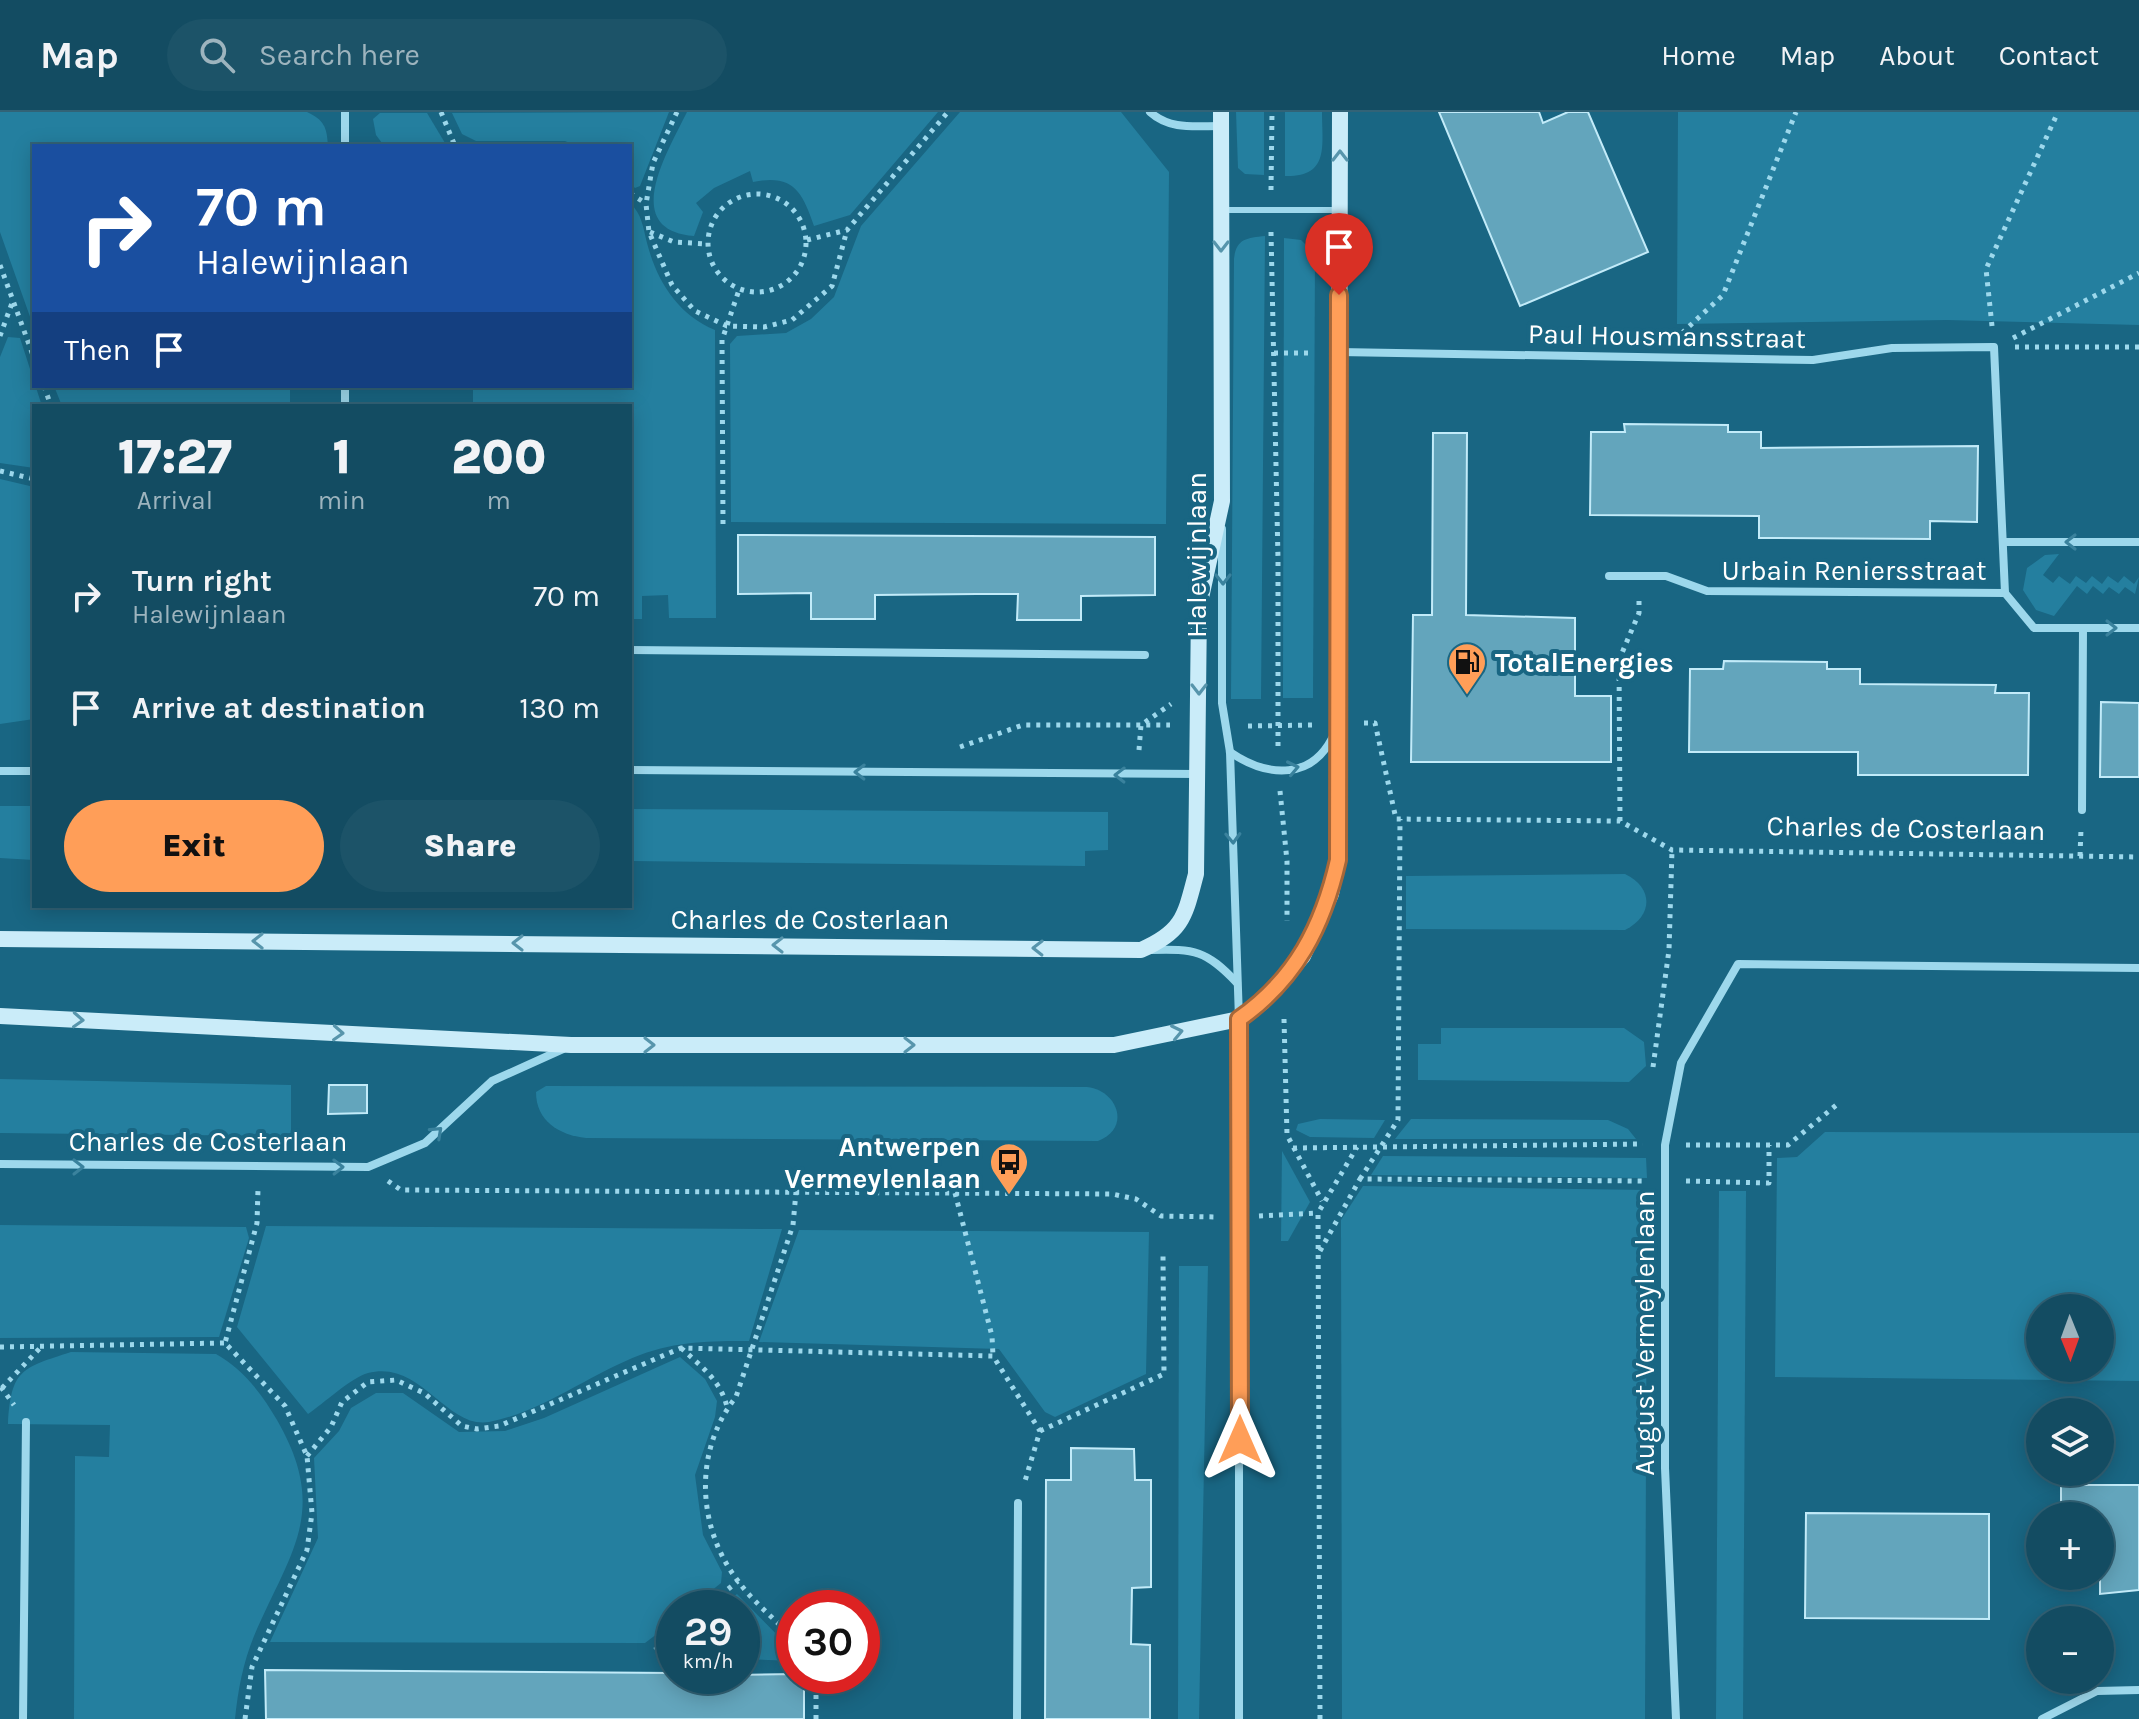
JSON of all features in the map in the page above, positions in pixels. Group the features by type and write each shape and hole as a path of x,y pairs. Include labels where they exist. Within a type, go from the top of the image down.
{"main road":[{"path":"1239,1019 1263,1002 1285,980 1318,927 1338,860 1340,112"},
{"name":"Halewijnlaan","path":"1221,119 1222,501"},
{"path":"1141,950 1166,939 1186,913 1196,874 1199,607 1222,501"},
{"name":"Charles de Costerlaan","path":"0,939 1141,950"},
{"name":"Charles de Costerlaan","path":"0,1016 571,1045 1114,1045 1239,1019"}],"street":[{"path":"345,112 345,144"},
{"name":"Halewijnlaan","path":"1150,112 1161,122 1179,127 1221,119"},
{"path":"1994,347 2005,593 2034,628 2139,628"},
{"name":"Paul Housmansstraat","path":"1339,352 1813,360 1892,348 1994,347"},
{"name":"Halewijnlaan","path":"1222,501 1222,703 1230,752 1238,983"},
{"path":"2004,542 2139,542"},
{"name":"Urbain Reniersstraat","path":"1609,576 1666,576 1707,591 2005,593"},
{"path":"2082,810 2083,628"},
{"path":"632,650 1145,655"},
{"path":"1230,752 1253,768 1278,772 1305,767 1328,748 1338,724"},
{"path":"632,770 1198,774"},
{"path":"0,771 32,771"},
{"name":"Charles de Costerlaan","path":"1141,950 1192,949 1214,959 1238,983"},
{"name":"August Vermeylenlaan","path":"1676,1719 1665,1468 1665,1145 1681,1063 1738,964 2139,968"},
{"path":"1238,983 1239,1719"},
{"name":"Charles de Costerlaan","path":"0,1164 368,1167 425,1143 492,1081 571,1045"},
{"path":"23,1719 26,1422"},
{"path":"1017,1719 1018,1503"},
{"path":"2042,1719 2097,1691 2139,1690"}],"lane":[{"path":"1221,210 1339,210"}],"path":[{"path":"441,112 454,144"},
{"path":"677,112 653,163 646,204 649,232 672,285 695,311 727,326 764,327 792,320 832,286 847,230 948,112"},
{"path":"1272,112 1277,726 1278,772 1287,861 1287,928"},
{"path":"1655,359 1723,295 1796,112"},
{"path":"1994,347 1986,269 2058,112"},
{"path":"760,193 783,200 798,214 807,240 801,268 791,280 776,290 757,293 739,290 723,279 711,264 707,244 717,213 737,197 760,193"},
{"path":"632,194 646,204"},
{"path":"807,240 847,230"},
{"path":"649,232 674,242 707,244"},
{"path":"0,265 32,353"},
{"path":"1994,347 2139,273"},
{"path":"723,524 722,340 739,290"},
{"path":"0,336 12,302"},
{"path":"1994,347 2139,347"},
{"path":"1274,353 1339,352"},
{"path":"0,471 32,479"},
{"path":"1620,821 1619,660 1639,613 1639,576"},
{"path":"1136,775 1141,725 1171,704"},
{"path":"1226,726 1375,723 1396,819 1620,821 1672,850 1669,950 1653,1070"},
{"path":"953,750 1023,725 1199,725"},
{"path":"1319,1252 1378,1147 1398,1120 1400,819"},
{"name":"Charles de Costerlaan","path":"1672,850 2139,857"},
{"path":"1285,980 1287,1135 1322,1201"},
{"path":"1665,1145 1788,1145 1840,1102"},
{"path":"1293,1148 1643,1146 1645,1130"},
{"path":"1360,1179 1769,1183 1769,1145"},
{"path":"1320,1719 1318,1213 1322,1201 1357,1147"},
{"path":"368,1167 401,1190 1112,1194 1136,1199 1161,1216 1240,1217 1318,1213"},
{"path":"225,1343 257,1223 258,1168"},
{"path":"776,1620 738,1581 711,1536 705,1500 705,1460 727,1408 736,1397 793,1225 796,1192"},
{"path":"955,1193 992,1336 993,1356 1040,1431"},
{"path":"1018,1503 1040,1431 1164,1374 1163,1255"},
{"path":"0,1347 225,1343 285,1406 307,1456 312,1513 307,1550 252,1667 245,1719"},
{"path":"2,1388 42,1346"},
{"path":"307,1456 331,1427 342,1402 368,1382 396,1380 424,1393 462,1426 477,1429 499,1426 681,1348 993,1356"},
{"path":"681,1348 724,1392 727,1408"},
{"path":"727,1590 738,1581"},
{"path":"816,1694 816,1719"}],"shaded area":[{"path":"0,112 307,112 324,125 327,134 328,144 32,144 32,322 0,232"},
{"path":"669,112 640,186 635,188 632,185 632,144 476,141 462,134 452,113"},
{"path":"687,112 938,112 850,215 814,226 805,203 794,188 778,181 753,182 750,171 714,188 696,203 703,212 694,236 671,231 659,220 654,204 661,167"},
{"path":"960,112 1121,112 1169,172 1166,524 731,522 730,344 737,336 786,333 811,319 834,297 861,226"},
{"path":"1236,112 1264,112 1264,175 1245,174 1238,168"},
{"path":"1285,112 1322,112 1320,157 1310,171 1300,175 1285,176"},
{"path":"1678,112 2139,112 2139,325 1947,320 1677,324"},
{"path":"380,113 427,113 445,143 382,143 376,135 373,119"},
{"path":"632,205 640,216 656,270 670,295 690,315 715,330 716,618 669,618 668,595 642,596 642,619 632,619 632,404 473,404 473,388 632,388"},
{"path":"1265,236 1261,699 1231,699 1234,259 1240,243"},
{"path":"1284,238 1301,240 1315,254 1313,698 1283,698"},
{"path":"8,337 20,338 32,375 32,388 36,388 41,404 32,404 32,468 0,463 0,357"},
{"path":"55,388 290,388 290,404 61,404"},
{"path":"0,479 32,487 32,719 0,724"},
{"path":"2059,554 2043,575 2053,583 2059,576 2070,584 2076,576 2086,583 2092,576 2102,584 2108,576 2118,583 2124,576 2134,584 2139,577 2135,594 2125,587 2119,594 2109,587 2103,594 2093,586 2087,594 2077,586 2054,616 2036,610 2023,590 2027,568 2045,555"},
{"path":"0,806 32,806 32,860 0,858"},
{"path":"632,809 1108,812 1108,850 1085,851 1085,866 632,861"},
{"path":"1625,874 1641,887 1646,902 1641,917 1625,930 1406,929 1406,876"},
{"path":"1441,1028 1624,1028 1644,1042 1646,1066 1629,1082 1418,1080 1418,1044 1441,1044"},
{"path":"0,1079 291,1085 291,1136 0,1133"},
{"path":"546,1086 1087,1087 1106,1095 1113,1102 1117,1119 1109,1135 1098,1141 586,1138 558,1130 545,1119 536,1092"},
{"path":"1320,1119 1385,1120 1374,1138 1310,1137 1296,1130 1298,1124"},
{"path":"1411,1119 1608,1120 1628,1129 1636,1139 1395,1139"},
{"path":"1825,1132 2139,1133 2139,1381 2114,1381 2114,1294 2026,1294 2026,1380 1775,1377 1777,1158 1797,1157"},
{"path":"1282,1151 1310,1202 1288,1241 1281,1241"},
{"path":"1383,1156 1646,1158 1647,1178 1371,1175"},
{"path":"1363,1186 1647,1190 1645,1719 1342,1719 1341,1220"},
{"path":"1719,1191 1746,1191 1743,1719 1716,1719"},
{"path":"0,1225 246,1227 249,1238 219,1337 0,1338"},
{"path":"266,1226 782,1229 749,1341 694,1343 654,1350 621,1363 528,1410 489,1422 474,1421 459,1415 418,1384 387,1371 361,1376 308,1414 237,1327"},
{"path":"799,1230 1149,1232 1146,1374 1055,1417 1045,1412 999,1349 759,1342"},
{"path":"1179,1266 1208,1266 1199,1719 1178,1719"},
{"path":"71,1352 216,1354 235,1367 258,1392 293,1452 301,1481 303,1507 299,1531 250,1646 235,1719 74,1719 75,1456 109,1457 110,1425 8,1424 12,1392 22,1373 41,1362"},
{"path":"680,1357 705,1379 717,1401 715,1417 695,1475 703,1535 722,1572 721,1583 712,1590 656,1590 656,1635 645,1643 270,1642 318,1538 314,1458 339,1431 351,1408 376,1393 403,1393 459,1432 505,1431 544,1418"},
{"path":"760,1617 776,1634 776,1660 760,1660"}],"building":[{"path":"1439,112 1539,112 1543,123 1568,112 1588,112 1648,252 1520,306"},
{"path":"1624,424 1728,425 1728,432 1761,432 1761,448 1978,446 1977,522 1930,521 1930,539 1759,538 1759,516 1590,515 1591,432 1625,432"},
{"path":"1433,433 1467,433 1466,615 1575,618 1575,696 1611,696 1611,762 1411,762 1413,615 1432,615"},
{"path":"738,535 1155,537 1155,595 1081,596 1081,620 1017,620 1018,594 875,595 875,619 811,619 811,593 738,594"},
{"path":"1724,661 1827,662 1827,669 1860,669 1860,684 1996,685 1995,693 2029,693 2028,775 1858,775 1858,752 1689,752 1690,669 1723,669"},
{"path":"2101,702 2139,703 2139,777 2100,777"},
{"path":"329,1085 367,1085 367,1113 328,1114"},
{"path":"1071,1448 1134,1449 1135,1480 1151,1480 1151,1587 1132,1588 1131,1644 1150,1645 1150,1719 1045,1719 1046,1480 1071,1480"},
{"path":"2139,1485 2139,1590 2100,1594 2100,1590 2114,1590 2114,1502 2061,1502 2061,1486"},
{"path":"1806,1513 1989,1514 1989,1619 1805,1618"},
{"path":"265,1670 656,1673 656,1694 760,1694 760,1675 776,1674 776,1694 804,1694 804,1719 266,1719"}],"place":[{"name":"TotalEnergies","path":"1467,696"},
{"name":"Antwerpen Vermeylenlaan","path":"1009,1196"}],"route":[{"path":"1240,1440 1239,1019 1263,1002 1303,956 1331,894 1338,860 1339,295"}]}
